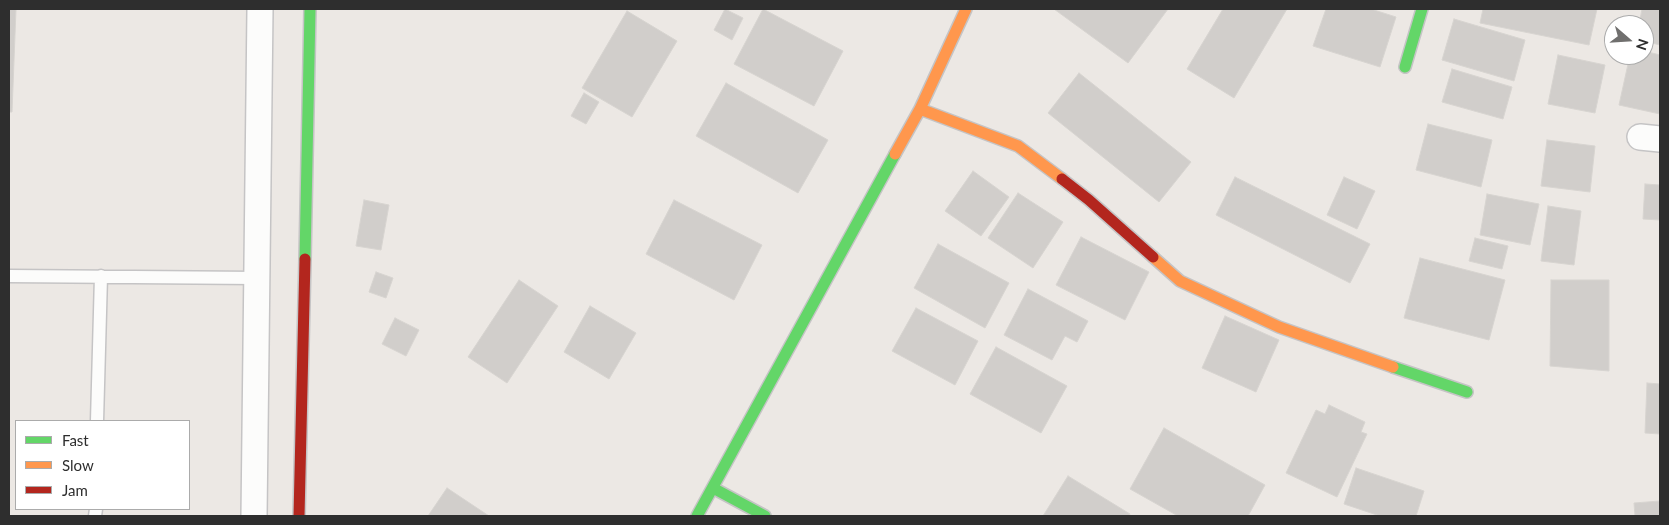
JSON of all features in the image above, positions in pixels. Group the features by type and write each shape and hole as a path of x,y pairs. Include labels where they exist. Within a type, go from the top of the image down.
{"street":[{"path":"254,516 260,9"},
{"path":"299,516 310,9"},
{"path":"697,516 920,109 966,9"},
{"path":"1405,67 1422,9"},
{"path":"920,109 1018,146 1089,200 1180,281 1279,327 1467,392"},
{"path":"713,488 765,516"}],"lane":[{"path":"9,276 257,278"},
{"path":"97,420 101,276"}],"building":[{"path":"9,9 16,9 12,112 9,112"},
{"path":"725,9 743,18 732,40 714,30"},
{"path":"763,9 843,51 814,106 734,64"},
{"path":"1054,9 1168,9 1128,63"},
{"path":"1223,9 1287,9 1234,98 1187,69"},
{"path":"1326,9 1371,9 1396,17 1380,67 1313,46"},
{"path":"1483,9 1597,9 1589,45 1480,23"},
{"path":"1642,9 1660,9 1660,45 1654,44 1654,15 1641,15"},
{"path":"627,11 677,41 632,117 582,88"},
{"path":"1454,19 1525,40 1514,81 1442,60"},
{"path":"1654,54 1660,55 1660,114 1619,105 1628,65 1654,65"},
{"path":"1558,55 1605,65 1595,113 1548,104"},
{"path":"1452,69 1512,87 1503,119 1442,102"},
{"path":"1079,73 1191,162 1159,202 1048,113"},
{"path":"726,83 828,140 798,193 696,136"},
{"path":"584,93 599,102 586,124 571,116"},
{"path":"1428,124 1492,140 1481,187 1416,170"},
{"path":"1547,140 1595,146 1590,192 1541,186"},
{"path":"973,171 1009,197 981,236 945,211"},
{"path":"1235,177 1370,244 1350,283 1216,215"},
{"path":"1344,177 1375,191 1357,229 1327,215"},
{"path":"1645,184 1660,185 1660,220 1643,219"},
{"path":"1018,193 1063,222 1033,268 988,238"},
{"path":"1487,194 1539,204 1530,245 1480,235"},
{"path":"364,200 389,205 381,250 356,246"},
{"path":"674,200 762,245 734,300 646,254"},
{"path":"1548,206 1581,211 1574,265 1541,261"},
{"path":"1081,237 1149,272 1125,320 1056,285"},
{"path":"1475,238 1508,246 1502,269 1469,261"},
{"path":"938,244 1009,283 985,328 914,288"},
{"path":"1420,258 1505,280 1489,340 1404,318"},
{"path":"376,272 393,278 386,298 369,292"},
{"path":"519,280 558,306 507,383 468,357"},
{"path":"1551,280 1609,280 1609,371 1550,366"},
{"path":"1028,289 1088,321 1077,342 1065,336 1052,360 1004,335"},
{"path":"590,306 636,333 609,379 564,352"},
{"path":"916,308 978,341 955,385 892,351"},
{"path":"1225,316 1279,340 1256,392 1202,368"},
{"path":"395,318 419,330 406,356 382,344"},
{"path":"996,347 1067,386 1041,433 970,394"},
{"path":"1647,383 1660,384 1660,434 1645,433"},
{"path":"1329,405 1365,422 1361,432 1367,434 1337,497 1286,473 1316,410 1325,414"},
{"path":"1164,428 1265,485 1248,516 1178,516 1130,489"},
{"path":"1356,468 1424,491 1416,516 1380,516 1344,504"},
{"path":"1068,476 1130,514 1129,516 1043,516"},
{"path":"447,488 489,516 428,516"},
{"path":"1660,501 1660,516 1635,516 1634,503"}],"traffic: fast":[{"path":"305,259 310,9"},
{"path":"1405,67 1422,9"},
{"path":"697,516 895,154"},
{"path":"1393,367 1467,392"},
{"path":"713,488 765,516"}],"traffic: slow":[{"path":"895,154 920,109 966,9"},
{"path":"920,109 1018,146 1062,179"},
{"path":"1153,257 1180,281 1279,327 1393,367"}],"traffic: jam":[{"path":"1062,179 1089,200 1153,257"},
{"path":"299,516 305,259"}]}
